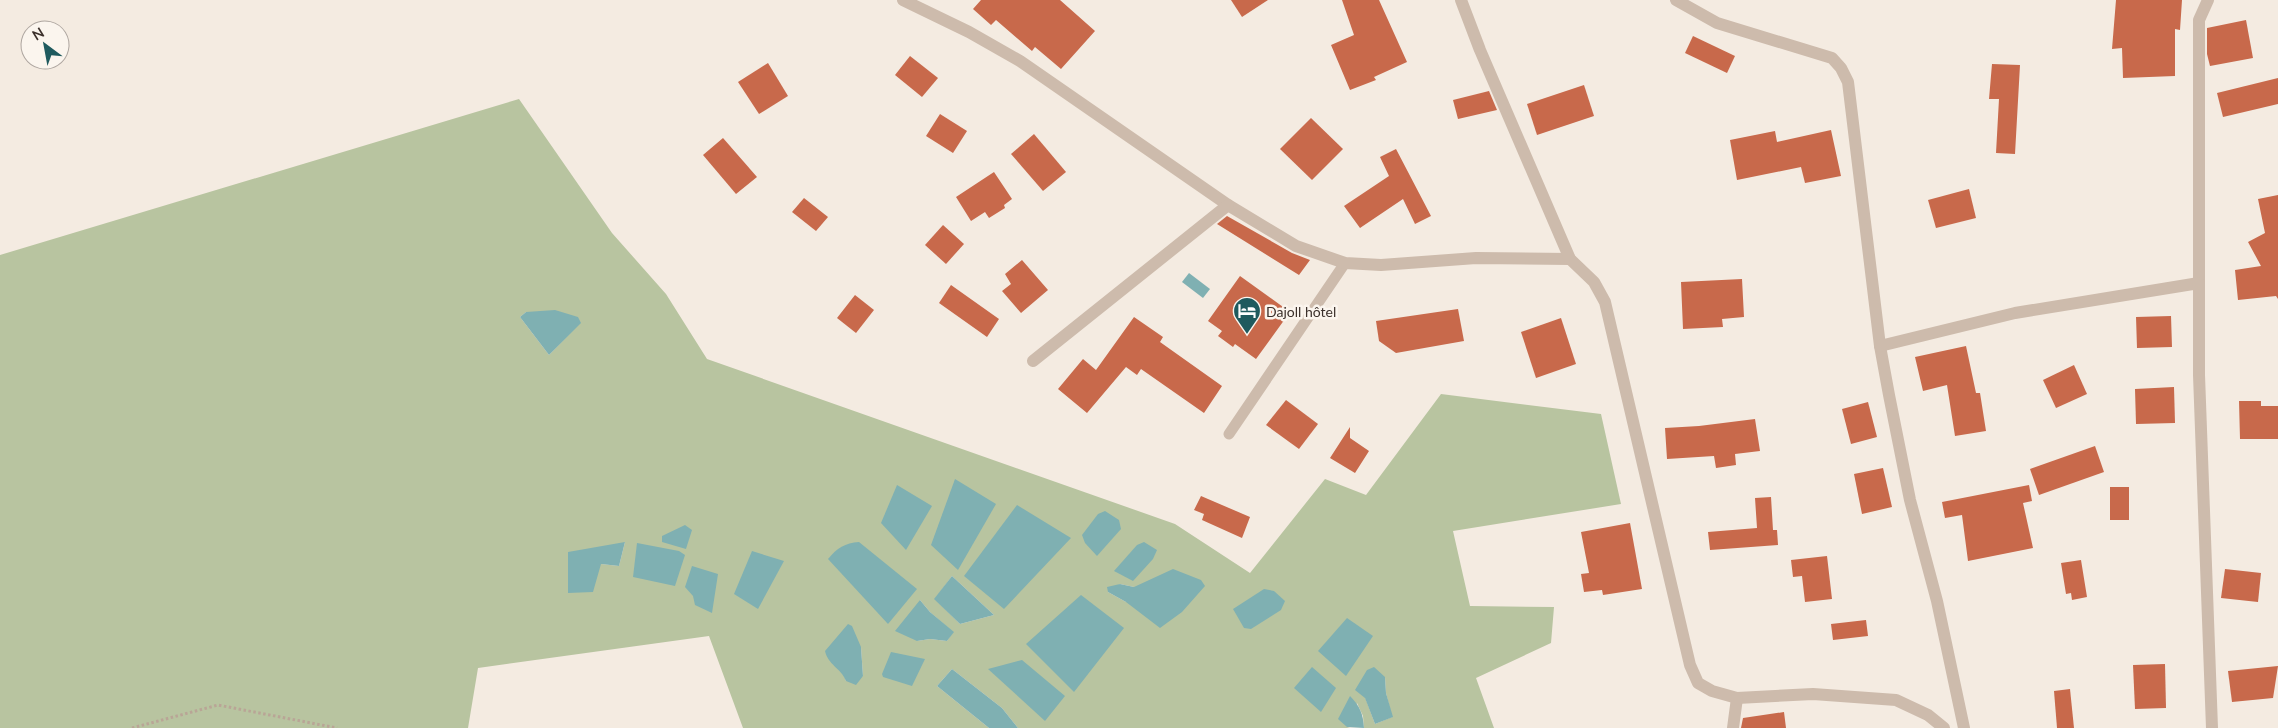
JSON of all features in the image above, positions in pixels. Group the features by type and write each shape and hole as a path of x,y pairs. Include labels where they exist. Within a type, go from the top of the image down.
{"street":[{"path":"903,0 969,32 1020,61 1228,205 1296,246 1345,263 1381,265 1476,258 1570,259"},
{"path":"1461,0 1480,50 1570,259 1594,282 1605,302 1690,665 1698,683 1712,691 1737,698 1813,694 1896,700 1928,715 1944,728"},
{"path":"1676,0 1717,23 1832,58 1841,68 1848,82 1880,346 1910,500 1937,601 1964,728"},
{"path":"2208,0 2199,20 2199,375 2212,728"},
{"path":"1033,362 1228,205"},
{"path":"1880,346 2015,313 2199,283"},
{"path":"1733,728 1737,698"}],"lane":[{"path":"1228,434 1345,263"}],"path":[{"path":"132,728 218,705 337,728"}],"green space":[{"path":"519,99 612,233 666,294 707,359 1175,524 1250,573 1325,479 1366,495 1441,394 1601,414 1621,504 1453,531 1470,606 1554,607 1551,643 1476,678 1494,728 1364,728 1363,716 1357,703 1347,727 1350,728 1018,728 1002,708 952,669 937,686 989,728 743,728 709,636 478,668 468,728 0,728 0,255","holes":["526,312 580,323 549,355 520,317","625,542 619,566 601,564","952,576 994,615 960,624 935,599","1120,584 1134,587 1126,602 1108,592","920,600 930,612 953,632 947,641 930,639 917,641","861,647 863,676 846,681 843,673","1385,677 1386,693 1392,717 1375,724 1365,697"]}],"water":[{"path":"1189,273 1210,289 1203,298 1182,282"},
{"path":"555,310 578,317 581,323 549,355 520,317 526,312"},
{"path":"955,479 996,504 958,570 931,545"},
{"path":"897,485 932,506 906,550 881,523"},
{"path":"1017,505 1071,538 1004,609 964,576"},
{"path":"1105,511 1119,520 1121,529 1097,556 1085,543 1082,535 1098,514"},
{"path":"685,525 692,530 686,549 662,542 662,536"},
{"path":"625,542 619,566 601,564 593,592 568,593 568,552"},
{"path":"859,542 917,589 888,624 828,559 842,547"},
{"path":"1144,542 1157,550 1153,559 1133,581 1114,571 1137,545"},
{"path":"637,543 679,551 685,555 675,586 633,577"},
{"path":"752,551 784,561 758,609 734,594"},
{"path":"692,566 718,574 712,613 695,605 693,596 685,587"},
{"path":"1173,569 1201,580 1205,586 1182,612 1160,628 1126,602 1108,592 1107,587 1120,584 1134,587"},
{"path":"952,576 994,615 960,624 934,599"},
{"path":"1264,589 1274,591 1285,601 1281,610 1251,629 1244,628 1233,609"},
{"path":"1081,595 1124,628 1074,692 1026,644"},
{"path":"920,600 930,612 954,632 947,641 930,639 917,641 895,631"},
{"path":"1347,618 1373,636 1346,676 1318,651"},
{"path":"848,624 852,626 861,647 863,676 856,685 846,681 829,660 825,651"},
{"path":"891,652 925,659 912,686 883,677 882,674"},
{"path":"1022,660 1065,696 1045,721 988,669"},
{"path":"1312,667 1336,688 1321,712 1294,688"},
{"path":"1374,667 1385,677 1386,693 1393,717 1375,724 1365,698 1355,690 1367,670"},
{"path":"952,669 1002,708 1018,728 989,728 937,686"},
{"path":"1350,696 1360,710 1364,728 1347,727 1338,719"}],"building":[{"path":"981,0 1060,0 1095,31 1061,69 1035,47 1032,51 996,20 991,25 973,9"},
{"path":"1231,0 1268,0 1242,17"},
{"path":"1342,0 1379,0 1407,62 1374,77 1376,80 1350,90 1331,45 1354,35"},
{"path":"2116,0 2182,0 2180,30 2175,29 2175,76 2123,78 2122,48 2112,49"},
{"path":"2246,20 2253,58 2210,66 2207,54 2207,28"},
{"path":"1693,36 1735,56 1727,73 1685,53"},
{"path":"910,56 938,78 922,97 895,75"},
{"path":"768,63 788,96 759,114 738,82"},
{"path":"1992,64 2020,65 2015,154 1996,153 1999,99 1989,99"},
{"path":"2278,78 2278,104 2223,117 2217,93"},
{"path":"1584,85 1594,116 1537,135 1527,104"},
{"path":"1489,91 1497,110 1458,119 1453,100"},
{"path":"940,114 967,131 953,153 926,136"},
{"path":"1311,118 1343,149 1312,180 1280,149"},
{"path":"1831,130 1841,176 1805,183 1801,167 1737,180 1730,140 1775,131 1777,142"},
{"path":"1034,134 1066,172 1043,191 1011,154"},
{"path":"723,138 757,177 736,194 703,155"},
{"path":"1396,149 1431,216 1415,224 1403,199 1360,228 1344,206 1389,176 1380,157"},
{"path":"994,172 1012,199 1004,205 1005,208 989,218 985,212 971,221 956,197"},
{"path":"1969,189 1976,218 1936,228 1928,200"},
{"path":"2278,195 2278,299 2276,296 2238,300 2235,270 2261,266 2248,242 2265,233 2258,199"},
{"path":"804,198 828,217 816,231 792,212"},
{"path":"1227,216 1292,253 1310,260 1299,275 1217,224"},
{"path":"943,225 964,244 946,264 925,245"},
{"path":"1022,260 1048,290 1021,313 1002,291 1011,284 1005,274"},
{"path":"1240,276 1290,312 1256,359 1235,344 1233,347 1218,336 1222,331 1208,321"},
{"path":"1742,279 1744,317 1722,319 1723,327 1683,329 1681,282"},
{"path":"951,285 999,319 987,337 939,303"},
{"path":"855,295 874,310 856,333 837,318"},
{"path":"1458,309 1464,341 1396,353 1379,341 1376,321"},
{"path":"2171,316 2172,347 2137,348 2136,317"},
{"path":"1134,317 1163,337 1160,342 1222,386 1204,413 1141,369 1137,375 1126,367 1087,413 1058,389 1083,359 1096,370"},
{"path":"1561,318 1576,364 1536,378 1521,332"},
{"path":"1966,346 1976,393 1980,393 1986,431 1955,436 1947,385 1923,391 1915,357"},
{"path":"2074,365 2087,394 2056,408 2043,380"},
{"path":"2174,387 2175,423 2136,424 2135,389"},
{"path":"1286,400 1318,424 1299,449 1266,425"},
{"path":"2239,401 2261,401 2261,406 2278,406 2278,439 2240,439"},
{"path":"1868,402 1877,437 1851,444 1842,409"},
{"path":"1755,419 1760,451 1735,454 1736,465 1716,468 1714,456 1667,459 1665,428"},
{"path":"1350,427 1350,438 1369,451 1355,473 1330,458"},
{"path":"2095,446 2104,472 2039,495 2030,469"},
{"path":"1883,468 1892,507 1862,514 1854,474"},
{"path":"2029,485 2032,501 2023,503 2033,548 1968,561 1962,515 1945,518 1942,502"},
{"path":"2110,487 2129,487 2129,520 2110,520"},
{"path":"1201,496 1250,517 1242,538 1202,520 1204,514 1194,510"},
{"path":"1771,497 1773,530 1777,530 1778,545 1710,550 1708,532 1757,528 1755,498"},
{"path":"1630,523 1642,589 1603,595 1602,590 1584,592 1581,574 1589,573 1581,532"},
{"path":"1827,556 1832,599 1805,602 1802,576 1793,577 1791,560"},
{"path":"2081,560 2087,597 2072,600 2071,593 2066,594 2061,563"},
{"path":"2225,569 2261,573 2258,602 2221,598"},
{"path":"1866,620 1868,636 1833,640 1831,624"},
{"path":"2165,664 2166,708 2135,709 2133,665"},
{"path":"2278,666 2273,698 2232,702 2228,671"},
{"path":"2070,689 2074,728 2057,728 2054,691"},
{"path":"1784,712 1786,728 1741,728 1743,718"}],"place":[{"name":"Dajoll hôtel","path":"1247,335"}]}
